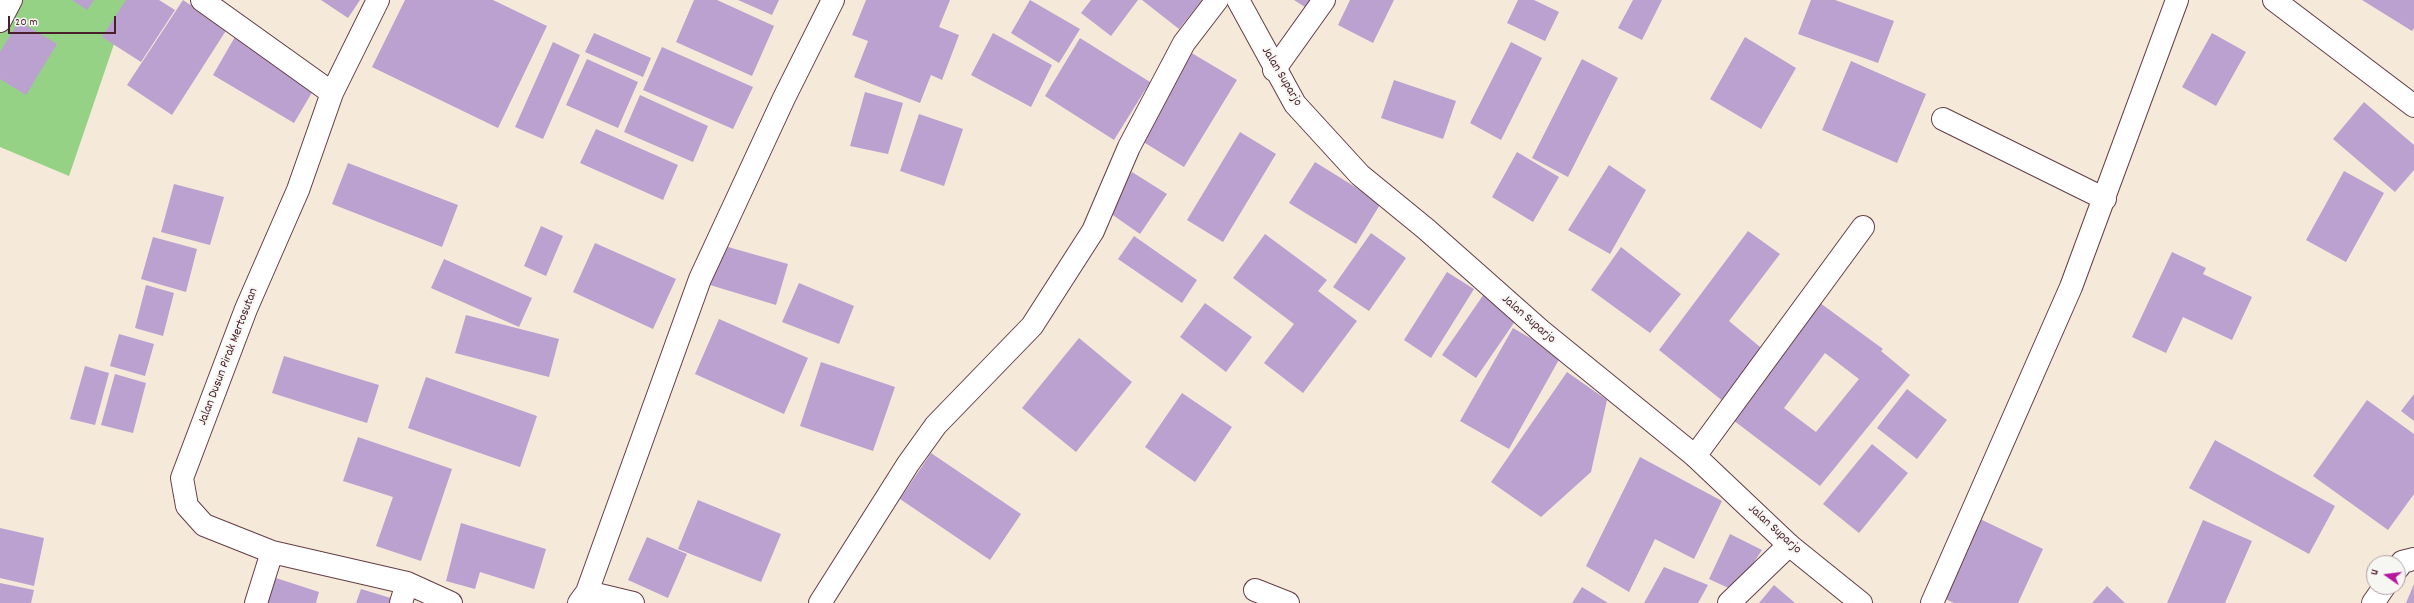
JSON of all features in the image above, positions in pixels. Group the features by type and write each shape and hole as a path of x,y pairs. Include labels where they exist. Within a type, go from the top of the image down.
{"street":[{"path":"0,22 11,0"},
{"path":"202,0 332,93"},
{"name":"Jalan Dusun Pirak Mertosutan","path":"378,0 332,93 298,190 246,309 182,478 187,506 204,525 272,552 404,593 451,603"},
{"path":"633,603 583,597 700,279 784,98 833,0"},
{"path":"820,603 908,464 936,425 1032,326 1093,231 1129,147 1184,43 1217,0"},
{"name":"Jalan Suparjo","path":"1238,0 1274,70 1295,104 1360,175 1426,229 1540,330 1695,456 1789,545 1861,603"},
{"path":"1274,70 1324,0"},
{"path":"1932,603 2055,325 2105,199 2178,0"},
{"path":"2274,0 2414,106"},
{"path":"1943,119 2105,199"},
{"path":"1695,456 1863,227"},
{"path":"1729,603 1789,545"},
{"path":"256,603 272,552"},
{"path":"1255,590 1288,603"}],"green space":[{"path":"10,0 129,0 69,176 0,147 0,18"}],"building":[{"path":"72,0 94,0 87,10"},
{"path":"126,0 159,0 175,10 141,62 102,37"},
{"path":"183,0 227,29 172,115 127,85"},
{"path":"321,0 360,0 348,18"},
{"path":"405,0 493,0 547,26 498,128 372,67"},
{"path":"694,0 717,0 774,26 752,76 676,42"},
{"path":"738,0 779,0 772,15"},
{"path":"866,0 950,0 939,27 959,35 942,80 931,75 920,103 854,77 868,41 852,35"},
{"path":"1030,0 1080,29 1059,63 1011,33"},
{"path":"1091,0 1138,0 1111,36 1081,13"},
{"path":"1142,0 1202,0 1179,29"},
{"path":"1294,0 1322,0 1314,13"},
{"path":"1350,0 1394,0 1373,43 1338,25"},
{"path":"1518,0 1534,0 1559,12 1545,41 1507,23"},
{"path":"1633,0 1662,0 1642,40 1618,28"},
{"path":"1811,0 1835,0 1894,21 1878,63 1798,34"},
{"path":"2362,0 2414,0 2414,28 2412,31"},
{"path":"19,21 57,44 26,95 0,79 0,52"},
{"path":"594,33 651,58 643,77 585,52"},
{"path":"993,33 1052,65 1031,107 971,75"},
{"path":"2212,33 2246,52 2216,106 2182,87"},
{"path":"236,35 317,84 294,123 213,75"},
{"path":"1745,37 1796,68 1761,129 1710,99"},
{"path":"1080,38 1150,82 1114,140 1045,96"},
{"path":"553,42 580,55 543,139 515,127"},
{"path":"1511,42 1542,58 1501,140 1470,123"},
{"path":"662,47 753,87 733,129 643,90"},
{"path":"1190,52 1237,80 1184,167 1137,138"},
{"path":"587,59 638,82 618,128 566,105"},
{"path":"1582,59 1618,78 1568,177 1532,158"},
{"path":"1851,61 1926,94 1897,163 1822,130"},
{"path":"1394,80 1456,101 1443,139 1381,118"},
{"path":"865,92 903,103 888,154 850,146"},
{"path":"640,95 708,126 693,162 624,132"},
{"path":"2364,102 2414,145 2414,170 2395,192 2333,139"},
{"path":"919,114 963,129 944,186 900,171"},
{"path":"596,129 678,165 663,200 580,163"},
{"path":"1240,132 1276,154 1223,242 1187,220"},
{"path":"1517,152 1559,177 1533,222 1492,197"},
{"path":"1315,162 1381,203 1356,244 1289,203"},
{"path":"348,163 458,205 442,247 332,204"},
{"path":"1609,165 1646,190 1610,254 1568,230"},
{"path":"2344,171 2384,193 2346,262 2306,240"},
{"path":"1132,172 1167,194 1140,234 1107,211"},
{"path":"174,184 224,197 210,245 161,232"},
{"path":"541,226 563,236 546,276 524,266"},
{"path":"1748,231 1780,254 1729,321 1766,352 1724,402 1659,350"},
{"path":"1371,233 1406,258 1369,311 1333,287"},
{"path":"1265,234 1327,280 1318,291 1357,321 1303,393 1264,363 1294,324 1233,278"},
{"path":"1134,236 1197,280 1182,303 1118,259"},
{"path":"153,237 197,249 186,292 141,279"},
{"path":"595,243 676,279 653,329 573,292"},
{"path":"721,245 788,264 776,305 710,285"},
{"path":"1621,247 1681,294 1650,333 1591,290"},
{"path":"2172,252 2206,268 2203,274 2252,297 2232,340 2183,317 2166,353 2132,337"},
{"path":"444,259 532,298 519,327 431,288"},
{"path":"1447,272 1474,289 1431,358 1404,340"},
{"path":"799,283 854,306 839,344 782,322"},
{"path":"146,285 174,293 163,336 135,328"},
{"path":"1486,291 1520,314 1476,378 1442,355"},
{"path":"1816,300 1883,349 1881,351 1910,375 1820,486 1729,417","holes":["1825,353 1859,379 1816,432 1784,408"]},
{"path":"1205,303 1252,337 1226,372 1180,337"},
{"path":"466,315 559,339 549,377 455,353"},
{"path":"719,319 808,358 784,414 695,374"},
{"path":"1513,328 1561,356 1509,449 1460,421"},
{"path":"119,334 154,344 145,376 110,366"},
{"path":"1079,338 1132,382 1076,452 1022,408"},
{"path":"284,356 379,385 367,423 272,393"},
{"path":"821,362 895,387 873,451 800,426"},
{"path":"85,366 109,373 95,425 70,419"},
{"path":"1567,372 1607,400 1591,472 1541,517 1491,482"},
{"path":"115,374 146,383 133,433 101,425"},
{"path":"426,377 537,416 520,467 408,428"},
{"path":"1907,389 1947,420 1917,459 1877,428"},
{"path":"1182,393 1232,427 1195,482 1145,447"},
{"path":"2414,394 2414,421 2401,411"},
{"path":"2367,400 2414,434 2414,494 2388,530 2313,476"},
{"path":"358,437 452,469 421,561 376,546 393,497 343,481"},
{"path":"2215,440 2335,506 2309,554 2189,488"},
{"path":"1872,444 1908,473 1859,533 1823,504"},
{"path":"931,453 1021,514 990,560 900,499"},
{"path":"1640,457 1722,501 1694,559 1655,539 1629,592 1586,566"},
{"path":"698,500 781,534 761,582 678,549"},
{"path":"1980,519 2043,549 2018,603 1954,603 1943,598"},
{"path":"2203,520 2252,541 2225,603 2167,603"},
{"path":"461,523 546,549 534,589 480,572 475,589 446,581"},
{"path":"0,528 44,538 34,586 0,578"},
{"path":"1730,534 1762,550 1735,591 1709,579"},
{"path":"647,537 687,554 668,598 628,580"},
{"path":"1664,567 1708,585 1698,603 1644,603"},
{"path":"273,577 319,592 316,603 265,603"},
{"path":"0,583 34,590 31,603 0,603"},
{"path":"2414,584 2414,603 2406,603"},
{"path":"1774,585 1795,603 1759,603"},
{"path":"2107,586 2125,603 2092,603"},
{"path":"1582,587 1608,603 1572,603"},
{"path":"361,589 394,599 393,603 356,603"}]}
